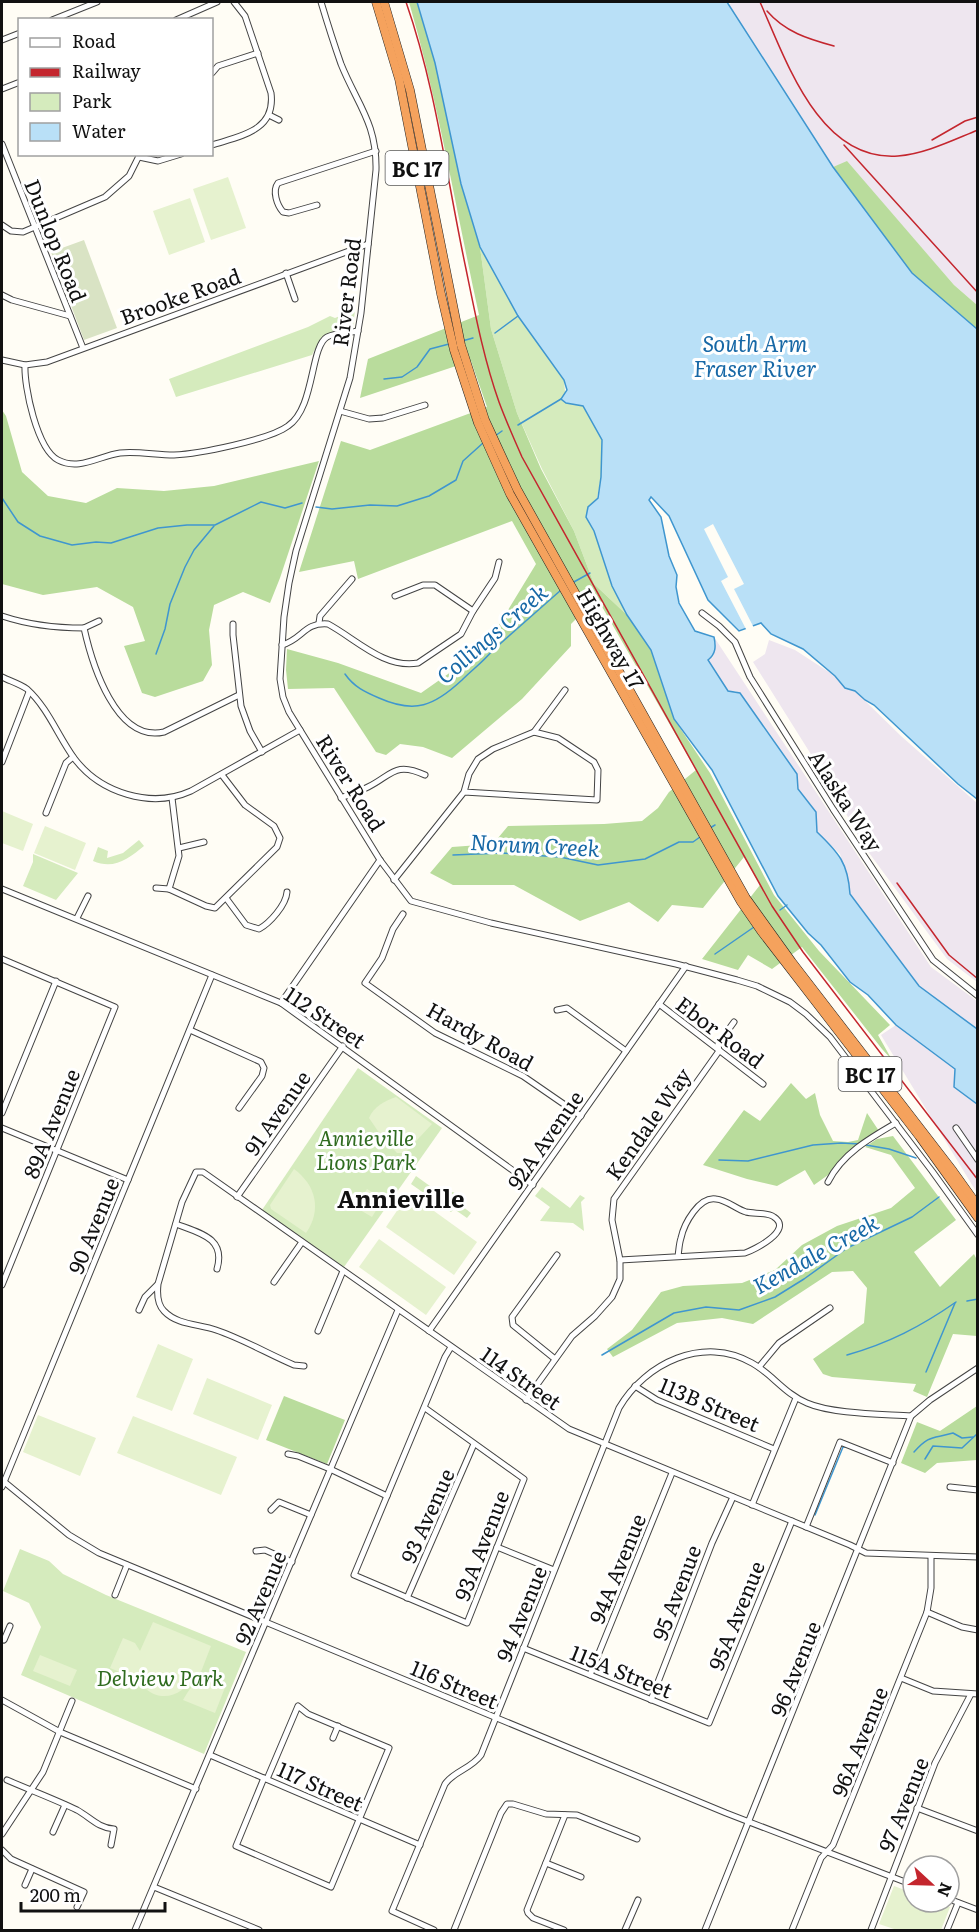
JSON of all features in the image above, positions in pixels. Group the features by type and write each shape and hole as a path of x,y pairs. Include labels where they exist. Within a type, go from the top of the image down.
{"highway":[{"name":"Highway 17","path":"376,2 401,88 454,335 482,422 510,494 576,603 696,819 755,918 978,1218"},
{"name":"Highway 17","path":"384,2 410,90 454,335"},
{"name":"Highway 17","path":"763,929 978,1206"}],"street":[{"path":"57,18 97,2"},
{"path":"181,18 217,2"},
{"path":"213,145 252,132 269,115 272,106 271,93 245,16 234,2"},
{"name":"River Road","path":"321,2 342,65 371,127 376,151 376,170 358,332 350,378 296,551 289,583 280,679 289,712 380,860 411,901 491,923 686,966 757,986 773,993 806,1014 831,1037 978,1235"},
{"path":"2,40 18,34"},
{"path":"213,72 218,66 258,53"},
{"path":"2,89 18,83"},
{"path":"269,115 279,120"},
{"name":"Dunlop Road","path":"2,144 83,348"},
{"path":"317,205 289,213 283,212 275,191 276,185 376,151"},
{"path":"2,225 17,232 35,228 105,197 129,176 140,156 158,162 175,156"},
{"name":"Brooke Road","path":"2,360 25,365 43,363 368,244"},
{"path":"286,273 295,299"},
{"path":"2,296 70,316"},
{"path":"25,365 24,379 43,444 50,455 59,461 81,464 123,453 179,454 249,441 277,432 291,425 303,406 321,343 331,335 358,332"},
{"path":"340,411 369,419 383,418 425,405"},
{"path":"282,645 294,642 305,630 319,623 328,624 384,659 409,664 418,663 461,634 495,578 499,562"},
{"path":"319,623 320,616 352,579"},
{"path":"395,596 423,585 435,585 473,611"},
{"name":"Alaska Way","path":"702,613 735,642 756,686 833,809 933,960 978,996"},
{"path":"2,616 53,628 84,628 99,621"},
{"path":"233,624 239,695 250,731 262,752"},
{"path":"84,628 89,651 104,690 125,719 143,732 156,734 164,732 239,695"},
{"path":"2,677 24,687 42,706 73,757 89,773 125,794 145,798 172,798 196,789 300,730"},
{"path":"394,880 464,792 469,774 478,759 493,748 534,732 565,690"},
{"path":"2,762 29,692"},
{"path":"464,792 597,800 598,770 594,762 558,738 534,732"},
{"path":"46,813 66,763 73,757"},
{"path":"341,798 368,787 399,769 417,771 425,775"},
{"path":"156,888 169,889 212,908 218,906 278,847 280,838 274,826 245,805 222,775"},
{"path":"169,889 177,866 179,848 172,798"},
{"path":"179,848 204,842"},
{"path":"281,1003 380,860"},
{"name":"112 Street","path":"2,889 281,1003 533,1185"},
{"path":"226,898 246,924 259,929 285,901 287,892"},
{"path":"77,918 87,896"},
{"name":"Hardy Road","path":"403,914 393,929 382,958 365,983 435,1033 523,1076 580,1116"},
{"path":"2,959 56,981 2,1113"},
{"name":"92A Avenue","path":"429,1331 686,966"},
{"name":"90 Avenue","path":"2,1483 212,975"},
{"name":"89A Avenue","path":"2,1285 115,1007 56,981"},
{"name":"Ebor Road","path":"659,1005 763,1084"},
{"path":"557,1010 567,1008 626,1051"},
{"name":"Kendale Way","path":"526,1400 572,1336 612,1297 620,1279 620,1260 612,1220 614,1199 719,1051 718,1044 734,1022"},
{"path":"190,1030 261,1062 264,1068 262,1076 239,1108"},
{"name":"91 Avenue","path":"237,1197 343,1046"},
{"path":"828,1182 848,1156 896,1123"},
{"path":"2,1128 128,1180"},
{"path":"956,1128 978,1160"},
{"name":"114 Street","path":"176,1224 194,1173 200,1171 569,1429 872,1554 978,1557"},
{"path":"620,1260 745,1253 758,1248 774,1236 778,1230 776,1217 746,1212 714,1198 707,1200 685,1226 680,1239 678,1256"},
{"path":"217,1269 220,1256 216,1243 176,1224 156,1295 162,1310 172,1318 187,1324 216,1330 294,1365 304,1366"},
{"path":"274,1282 302,1242"},
{"path":"555,1359 513,1325 512,1317 557,1255"},
{"path":"318,1331 343,1271"},
{"path":"139,1310 145,1297 158,1284"},
{"path":"759,1367 779,1343 830,1308"},
{"name":"92 Avenue","path":"135,1930 398,1310"},
{"path":"407,1598 354,1575 451,1347"},
{"name":"94 Avenue","path":"434,1930 393,1911 446,1781 477,1761 619,1408 635,1386 650,1372 664,1364 700,1351 738,1356 759,1367 796,1398"},
{"path":"752,1505 796,1398 823,1408 911,1416 930,1400 978,1368"},
{"name":"113B Street","path":"635,1386 657,1400 774,1449"},
{"path":"425,1408 474,1444"},
{"name":"96 Avenue","path":"705,1930 911,1416"},
{"path":"806,1527 840,1442 893,1463"},
{"name":"93A Avenue","path":"407,1598 467,1623 524,1479 474,1444"},
{"name":"93 Avenue","path":"407,1598 474,1444"},
{"path":"288,1454 330,1469 387,1496"},
{"name":"94A Avenue","path":"590,1675 672,1473"},
{"name":"116 Street","path":"2,1483 69,1535 99,1553 749,1822 901,1880"},
{"path":"950,1487 978,1490"},
{"name":"95 Avenue","path":"651,1700 712,1543 733,1497"},
{"path":"271,1510 279,1502 311,1515"},
{"name":"95A Avenue","path":"709,1723 792,1521"},
{"path":"497,1547 554,1570"},
{"path":"256,1551 265,1550 292,1562"},
{"name":"96A Avenue","path":"792,1930 821,1858 833,1845 927,1612 931,1588 931,1556"},
{"path":"115,1594 127,1565"},
{"path":"927,1612 962,1627 978,1630"},
{"path":"2,1639 4,1640 10,1626"},
{"name":"115A Street","path":"523,1648 709,1723"},
{"path":"901,1678 933,1691 974,1694"},
{"name":"97 Avenue","path":"871,1930 935,1763 974,1694"},
{"path":"2,1700 60,1732 195,1789"},
{"path":"2,1834 43,1772 72,1701"},
{"path":"298,1706 308,1714 338,1726 389,1748 331,1887 236,1846 298,1706"},
{"path":"333,1738 338,1726"},
{"name":"117 Street","path":"210,1755 420,1845"},
{"path":"7,1780 87,1815 94,1822 106,1828 114,1828 111,1845"},
{"path":"454,1930 501,1813 507,1804 540,1813 581,1816 637,1839"},
{"path":"53,1832 65,1805"},
{"path":"917,1808 978,1831"},
{"path":"564,1930 533,1918 528,1913 530,1900 565,1815"},
{"path":"2,1850 11,1859 84,1892 77,1907"},
{"path":"546,1863 581,1877"},
{"path":"25,1885 32,1869"},
{"path":"154,1887 259,1930"},
{"path":"625,1930 638,1900"},
{"path":"961,1904 978,1910"},
{"path":"947,1930 954,1914"}],"shaded area":[{"path":"731,2 977,2 977,305 954,285 847,162 833,167 729,7"},
{"path":"714,637 931,967 977,1001 977,1029 919,986 850,894 849,882 840,854 817,832 816,812 798,789 797,774 736,691 728,691 708,660 713,657 716,645"},
{"path":"769,640 795,650 835,676 845,688 855,691 901,736 977,803 977,982 947,959 864,846 829,783 753,662 765,654"},
{"path":"896,1025 955,1069 954,1087 977,1104 977,1193 881,1035"}],"green space":[{"path":"409,2 417,2 435,63 461,184 480,247 491,329 517,413 541,469 574,531 594,584 627,615 651,650 674,719 710,773 774,895 819,951 890,1025 878,1035 892,1060 802,947 772,969 748,955 738,970 702,959 760,885 744,857 703,908 672,905 658,922 629,902 580,921 514,885 453,885 430,873 452,847 493,844 508,826 642,821 658,808 669,792 696,770 597,598 571,624 571,646 522,699 452,758 423,747 400,744 386,755 376,752 334,688 288,689 287,649 338,663 421,693 485,648 536,564 512,521 358,579 354,561 299,572 341,441 370,450 487,407 471,361 360,398 368,359 479,315 438,119"},
{"path":"847,161 954,285 977,305 977,329 912,273 833,167"},
{"path":"228,177 246,228 211,240 193,189"},
{"path":"190,198 205,242 169,255 153,211"},
{"path":"84,240 117,328 84,340 51,252"},
{"path":"480,247 518,316 564,380 566,403 583,406 602,440 601,477 597,498 588,507 586,517 594,531 612,586 627,615 594,584 574,531 542,469 517,413 491,329"},
{"path":"355,310 353,327 328,334 320,341 312,355 176,397 169,379 308,327 330,316 335,318"},
{"path":"2,410 6,416 22,472 48,496 86,503 117,488 164,491 214,486 319,461 270,603 243,592 214,605 209,630 212,665 203,681 155,697 142,693 124,646 145,641 133,607 97,587 43,595 2,584"},
{"path":"2,811 33,824 23,851 2,843"},
{"path":"45,826 86,843 75,870 34,853"},
{"path":"139,840 144,846 120,862 108,864 93,861 98,847 108,851 107,858 123,853"},
{"path":"33,854 78,873 56,900 23,886 33,862"},
{"name":"Annieville Lions Park","path":"358,1068 442,1128 344,1267 262,1210"},
{"path":"791,1083 806,1099 815,1093 820,1115 833,1141 858,1140 867,1113 879,1131 862,1141 828,1175 814,1185 805,1170 777,1186 703,1165 744,1110 760,1121"},
{"path":"396,1097 432,1124 405,1153 397,1153 369,1118 377,1107"},
{"path":"893,1136 956,1220 914,1252 940,1287 974,1254 977,1260 977,1336 953,1334 927,1397 913,1391 916,1384 832,1377 823,1374 813,1359 864,1323 867,1288 853,1271 832,1272 753,1324 722,1318 677,1323 613,1357 607,1349 632,1330 661,1292 683,1286 742,1283 775,1270 802,1245 837,1226 891,1208 915,1188 891,1155 865,1147 877,1139"},
{"path":"294,1169 312,1190 314,1198 314,1216 306,1233 271,1209 270,1205"},
{"path":"416,1176 441,1194 453,1192 462,1198 458,1203 471,1213 467,1218 454,1209 451,1212 411,1184"},
{"path":"542,1187 570,1208 580,1195 585,1198 581,1202 584,1231 573,1223 540,1221 550,1207 535,1196"},
{"path":"367,1189 383,1199 372,1217 355,1207"},
{"path":"409,1193 477,1242 454,1275 386,1227"},
{"path":"379,1239 446,1287 426,1315 359,1267"},
{"path":"158,1344 193,1359 172,1411 136,1397"},
{"path":"207,1378 272,1405 258,1440 193,1414"},
{"path":"284,1396 345,1420 327,1464 266,1440"},
{"path":"977,1406 977,1460 937,1463 925,1473 901,1463 917,1422 940,1431"},
{"path":"38,1415 96,1438 80,1476 23,1452"},
{"path":"133,1416 237,1457 221,1495 117,1453"},
{"name":"Delview Park","path":"20,1549 49,1561 63,1574 106,1595 246,1652 204,1754 21,1675 41,1627 29,1603 3,1591"},
{"path":"153,1622 211,1646 199,1677 194,1676 180,1692 167,1696 153,1693 137,1680 110,1668 123,1638 135,1643 140,1651"},
{"path":"40,1655 77,1670 70,1686 33,1671"},
{"path":"211,1679 226,1685 215,1713 183,1700 194,1685"},
{"path":"894,1886 901,1889 901,1914 947,1914 941,1930 897,1930 879,1924"}],"water":[{"name":"South Arm Fraser River","path":"417,2 727,2 833,167 912,273 977,329 977,799 874,705 855,691 845,688 835,676 803,649 771,634 761,623 739,631 708,600 669,516 651,497 649,500 661,517 669,556 677,575 676,587 679,603 695,631 714,637 715,650 708,660 728,691 740,693 797,774 798,789 816,812 817,832 841,859 847,874 850,894 919,986 977,1029 977,1104 954,1087 955,1069 896,1025 868,995 850,982 778,896 712,770 674,719 651,650 627,615 612,586 594,531 586,517 588,507 598,498 602,440 583,406 566,403 561,399 567,390 564,380 518,316 480,247 461,184 435,63"}],"pier":[{"path":"713,524 744,584 734,589 754,628 747,631 721,581 728,577 704,529"}],"waterway":[{"path":"495,333 518,316"},
{"path":"462,341 473,338"},
{"path":"384,379 402,377 417,367 430,349 449,344"},
{"path":"518,425 561,399"},
{"path":"495,436 502,431"},
{"path":"316,507 332,509 370,505 397,506 429,496 456,480 463,461 483,443"},
{"path":"2,498 18,522 40,536 72,545 111,543 158,528 215,525 261,502 285,508 302,503"},
{"path":"156,654 165,629 170,604 185,567 194,550 214,526"},
{"name":"Collings Creek","path":"572,583 590,573"},
{"name":"Collings Creek","path":"345,674 360,689 374,696 403,706 424,705 452,689 561,590"},
{"name":"Norum Creek","path":"710,828 715,825"},
{"name":"Norum Creek","path":"453,855 501,853 560,857 598,865 645,859 679,842 693,842 700,837"},
{"path":"780,910 787,905"},
{"path":"715,954 754,927"},
{"path":"719,1160 748,1161 813,1145 860,1144"},
{"path":"866,1145 889,1149 916,1158"},
{"name":"Kendale Creek","path":"602,1355 674,1313 706,1307 739,1310 775,1297 847,1248 912,1217 939,1197"},
{"path":"967,1301 978,1299"},
{"path":"847,1355 904,1333 956,1302"},
{"path":"926,1372 955,1303"},
{"path":"914,1452 924,1442 936,1437 953,1433 962,1438 973,1437"},
{"path":"925,1459 933,1446 962,1448 978,1433"},
{"path":"815,1515 843,1447 846,1447"}],"railway":[{"path":"406,2 433,101 484,353 499,402 522,457 772,906 803,952 978,1180"},
{"path":"760,2 794,78 809,103 826,125 847,143 870,153 898,156 929,150 978,130"},
{"path":"767,11 789,29 834,46"},
{"path":"932,140 965,121 978,117"},
{"path":"844,145 978,293"},
{"path":"897,883 949,955 978,979"}],"district":[{"name":"Annieville","path":"401,1197"}]}
